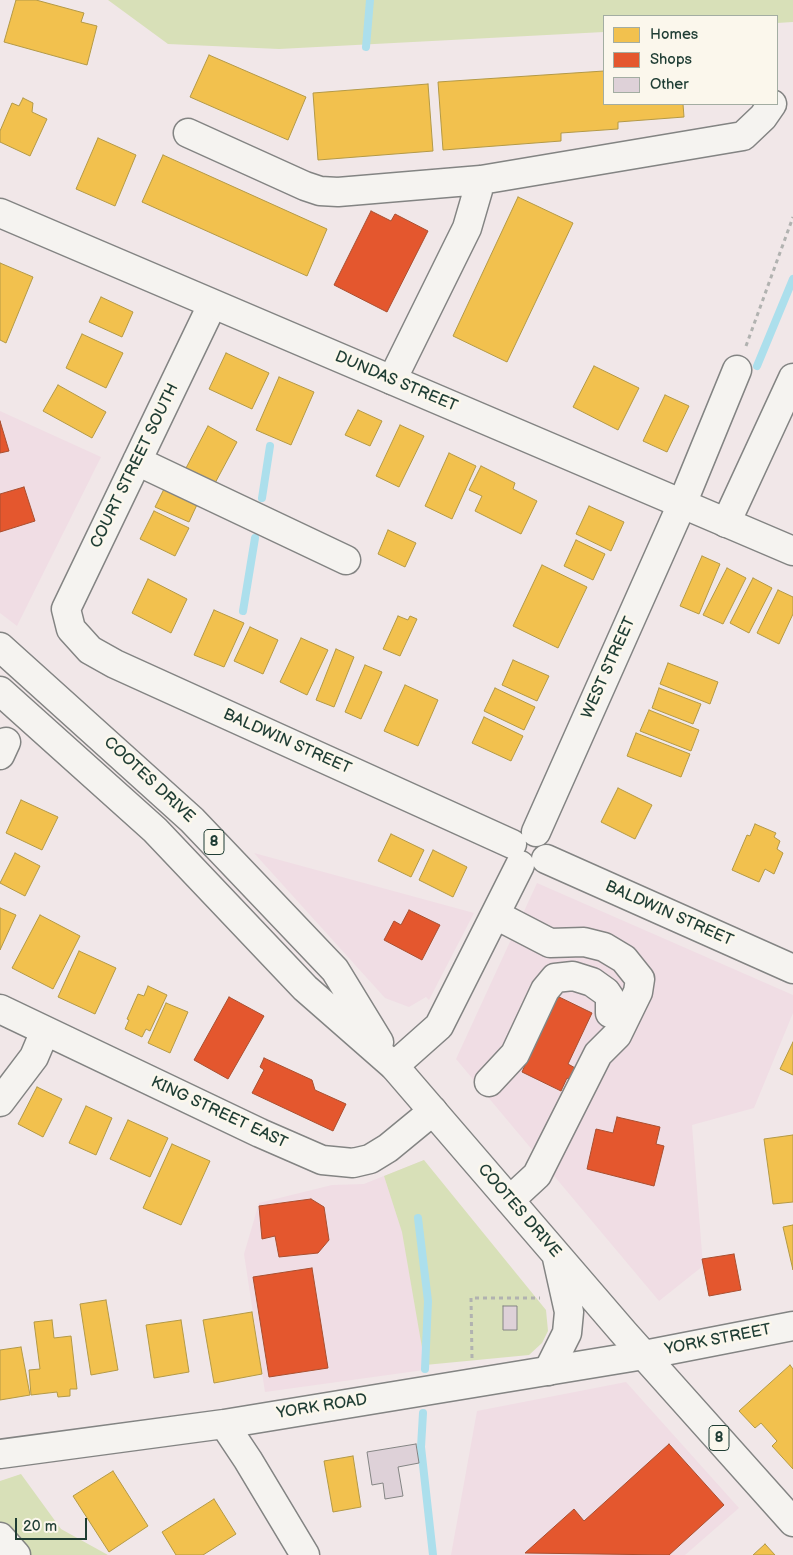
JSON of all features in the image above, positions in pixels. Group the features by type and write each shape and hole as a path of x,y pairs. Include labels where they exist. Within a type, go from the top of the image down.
{"street":[{"path":"188,133 320,191 338,192 481,180 743,136 763,117 771,105"},
{"path":"392,380 467,228 481,180"},
{"name":"DUNDAS STREET","path":"0,213 793,551"},
{"name":"COURT STREET SOUTH","path":"71,629 66,609 212,304"},
{"name":"WEST STREET","path":"394,1066 439,1026 496,915 528,850 682,504 737,370"},
{"path":"726,523 793,378"},
{"path":"137,461 346,560"},
{"name":"BALDWIN STREET","path":"71,629 90,650 115,664 793,969"},
{"name":"COOTES DRIVE","path":"0,647 192,820 335,970 394,1066"},
{"name":"COOTES DRIVE","path":"0,691 155,830 305,988 394,1066 644,1355"},
{"path":"496,915 550,943 584,942 604,947 624,959 636,972 640,979 638,992 617,1035 598,1054"},
{"path":"488,1082 515,1054 545,990 555,978 573,976 592,982 606,992 610,998 610,1013 602,1028 598,1054 537,1175 510,1200"},
{"name":"KING STREET EAST","path":"0,1010 260,1133 322,1160 353,1163 370,1159 394,1144 433,1111"},
{"path":"0,1102 34,1057 45,1031"},
{"path":"548,1370 566,1333 569,1312 556,1252"},
{"name":"YORK STREET","path":"644,1355 793,1326"},
{"name":"YORK ROAD","path":"0,1454 224,1424 644,1355"},
{"name":"8","path":"644,1355 793,1522"},
{"path":"224,1424 305,1555"},
{"path":"0,1537 16,1555"}],"path":[{"path":"737,370 793,217"},
{"path":"472,1383 471,1298 567,1298"}],"shaded area":[{"path":"0,411 101,457 17,626 0,613"},
{"path":"254,853 474,913 429,1000 426,997 409,1007 385,998"},
{"path":"537,883 793,995 793,1013 754,1108 692,1125 703,1266 659,1301 456,1059"},
{"path":"424,1160 424,1370 265,1392 244,1254 259,1203 332,1185 364,1184"},
{"path":"626,1382 739,1508 685,1555 451,1555 477,1411"}],"green space":[{"path":"108,0 793,0 793,22 778,23 778,15 603,15 603,32 279,49 168,44"},
{"path":"424,1160 546,1310 548,1331 542,1343 529,1355 425,1365 402,1232 384,1176"},
{"path":"21,1474 61,1529 108,1555 0,1555 0,1481"}],"building: Homes":[{"path":"16,0 36,0 84,13 81,22 97,26 87,65 4,42"},
{"path":"209,55 306,97 288,140 190,97"},
{"path":"603,71 603,105 683,105 684,117 618,122 618,129 561,133 561,141 443,150 438,82"},
{"path":"428,84 433,151 318,160 313,93"},
{"path":"23,98 33,103 32,112 47,119 30,156 0,142 0,131 12,103 19,106"},
{"path":"98,138 136,155 115,206 76,189"},
{"path":"163,155 327,229 307,276 142,202"},
{"path":"518,197 573,223 507,362 453,336"},
{"path":"0,263 33,277 6,343 0,340"},
{"path":"101,297 133,312 122,337 89,322"},
{"path":"82,334 123,353 106,388 66,368"},
{"path":"226,353 269,373 252,409 209,389"},
{"path":"594,366 639,388 618,430 573,407"},
{"path":"279,377 314,392 291,445 256,430"},
{"path":"58,385 106,412 92,438 43,411"},
{"path":"665,395 689,406 667,452 643,441"},
{"path":"358,410 382,421 370,446 345,435"},
{"path":"400,425 424,436 399,487 376,476"},
{"path":"208,426 237,442 214,485 185,470"},
{"path":"449,453 476,466 452,519 425,506"},
{"path":"481,466 515,483 513,489 537,501 521,534 475,511 482,496 469,490"},
{"path":"168,481 201,496 189,522 155,507"},
{"path":"589,506 624,522 611,551 576,534"},
{"path":"154,511 189,528 175,556 140,539"},
{"path":"388,530 416,543 405,567 378,554"},
{"path":"576,540 605,554 593,580 564,566"},
{"path":"702,556 720,564 699,614 680,606"},
{"path":"542,565 587,587 558,648 513,626"},
{"path":"727,568 746,578 723,624 703,615"},
{"path":"753,578 772,588 749,633 730,623"},
{"path":"148,579 187,599 171,633 132,613"},
{"path":"778,590 793,597 793,614 779,644 757,633"},
{"path":"214,610 244,623 224,667 194,655"},
{"path":"398,616 408,620 410,616 417,619 400,656 383,649"},
{"path":"250,627 278,640 263,674 234,661"},
{"path":"301,638 328,650 307,695 280,682"},
{"path":"336,649 354,657 334,707 316,700"},
{"path":"513,660 549,676 537,701 502,685"},
{"path":"668,663 718,682 710,704 660,684"},
{"path":"365,665 382,672 361,719 345,712"},
{"path":"405,685 438,700 418,746 384,731"},
{"path":"495,688 535,707 524,730 484,711"},
{"path":"659,688 701,704 693,724 652,708"},
{"path":"649,710 699,730 691,751 640,731"},
{"path":"484,717 523,736 511,761 472,743"},
{"path":"636,733 690,754 681,777 627,756"},
{"path":"618,788 652,805 635,839 601,822"},
{"path":"21,800 58,817 42,850 6,833"},
{"path":"755,824 776,833 774,837 780,841 777,849 783,853 774,874 765,869 759,882 732,870 747,835 750,836"},
{"path":"391,834 424,850 411,877 378,861"},
{"path":"433,850 467,867 453,897 419,880"},
{"path":"15,853 40,866 25,896 0,883"},
{"path":"0,908 16,915 0,950"},
{"path":"40,915 80,936 53,989 12,968"},
{"path":"79,951 116,968 95,1014 58,997"},
{"path":"148,986 167,995 150,1031 146,1029 142,1037 125,1029 129,1020 127,1019 138,994 144,996"},
{"path":"166,1003 188,1012 170,1053 148,1043"},
{"path":"793,1042 793,1075 780,1069"},
{"path":"37,1087 62,1099 43,1137 18,1124"},
{"path":"86,1106 112,1118 96,1155 69,1143"},
{"path":"128,1120 168,1138 150,1177 110,1159"},
{"path":"793,1135 793,1202 773,1204 764,1139"},
{"path":"172,1144 210,1161 181,1225 143,1208"},
{"path":"793,1225 793,1270 783,1227"},
{"path":"106,1300 118,1370 91,1375 80,1304"},
{"path":"252,1312 262,1374 214,1383 203,1320"},
{"path":"52,1320 54,1338 71,1336 77,1389 70,1389 70,1396 58,1397 57,1392 31,1395 29,1370 40,1369 34,1322"},
{"path":"181,1320 189,1372 154,1378 146,1325"},
{"path":"21,1347 30,1395 0,1400 0,1350"},
{"path":"790,1365 793,1369 793,1469 772,1446 777,1441 761,1423 755,1428 739,1411"},
{"path":"353,1456 361,1507 333,1512 324,1461"},
{"path":"113,1471 148,1526 109,1552 73,1496"},
{"path":"214,1499 236,1534 203,1555 176,1555 162,1532"},
{"path":"765,1544 775,1555 753,1555"}],"building: Shops":[{"path":"371,211 391,221 395,214 428,231 387,312 334,285"},
{"path":"0,421 9,451 0,453"},
{"path":"24,487 35,521 0,532 0,494"},
{"path":"409,910 440,925 422,960 384,940 394,921 401,925"},
{"path":"555,995 592,1013 568,1064 577,1069 572,1081 567,1078 561,1091 522,1072 525,1065 515,1061"},
{"path":"229,997 264,1016 228,1079 194,1060"},
{"path":"264,1058 312,1080 315,1090 346,1104 333,1131 252,1093 264,1070 260,1067"},
{"path":"617,1117 660,1127 656,1144 664,1146 654,1186 587,1169 596,1129 613,1133"},
{"path":"311,1199 324,1207 329,1240 318,1253 279,1257 275,1236 262,1239 259,1206"},
{"path":"734,1254 741,1290 709,1296 702,1259"},
{"path":"312,1268 328,1368 269,1377 253,1277"},
{"path":"669,1444 724,1505 669,1555 525,1553 574,1509 584,1521"}],"building: Other":[{"path":"503,1306 517,1306 517,1330 503,1330"},
{"path":"416,1444 419,1463 398,1467 403,1496 385,1499 383,1483 372,1485 367,1452"}],"waterway":[{"path":"366,47 370,0"},
{"path":"757,366 793,279"},
{"path":"262,498 270,446"},
{"path":"243,611 255,538"},
{"path":"418,1218 428,1301 425,1369"},
{"path":"423,1413 421,1447 433,1555"}]}
